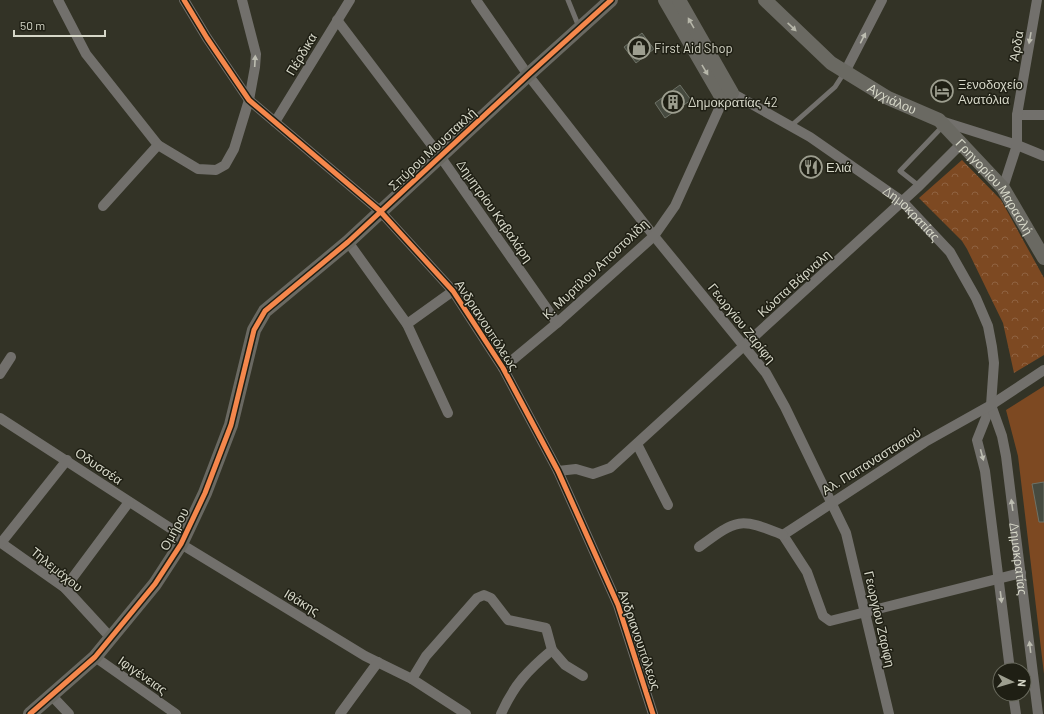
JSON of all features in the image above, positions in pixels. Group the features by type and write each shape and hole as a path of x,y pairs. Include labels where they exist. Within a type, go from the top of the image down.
{"street":[{"path":"58,0 86,54 158,145 198,169 216,170 225,165 234,149 249,100 256,66 256,54 242,0"},
{"name":"Ανδριανουπόλεως","path":"184,0 207,38 249,100 380,211 453,291 503,368 558,471 618,605 653,714"},
{"name":"Πέρδικα","path":"275,122 336,20 350,0"},
{"name":"Γεωργίου Ζαρίφη","path":"476,0 528,75 654,236 766,373 785,407 841,522 850,545 889,714"},
{"name":"Σπύρου Μουστακλή","path":"265,311 348,242 528,75 612,0"},
{"path":"665,0 727,96"},
{"path":"679,0 727,96"},
{"name":"Αγχιάλου","path":"765,0 831,63 888,98 942,123 1017,145 1044,156"},
{"path":"845,72 882,0"},
{"name":"Άρδα","path":"1003,188 1017,145 1017,115 1037,0"},
{"name":"Δημητρίου Καβαλάρη","path":"336,20 440,156 557,323"},
{"name":"Δημοκρατίας","path":"727,96 792,126 902,201 950,252 976,298 988,326 994,363 991,405 977,440 985,471 1009,662"},
{"name":"Κ. Μυρτίλου Αποστολίδη","path":"503,368 557,323 654,236 675,206 727,96"},
{"path":"1017,115 1044,115"},
{"name":"Γρηγορίου Μαρασλή","path":"942,123 1003,188 1044,258"},
{"name":"Κώστα Βάρναλη","path":"558,471 576,469 593,474 610,468 919,186 962,143"},
{"path":"103,206 158,145"},
{"path":"348,242 407,324 448,413"},
{"path":"407,324 453,291"},
{"name":"Ομήρου","path":"30,714 95,657 155,584 182,540 205,494 229,429 254,330 265,311"},
{"path":"0,374 11,357"},
{"name":"Αλ. Παπαναστασιού","path":"783,534 830,502 925,442 991,405 1044,370"},
{"name":"Δημοκρατίας","path":"991,405 1002,436 1006,456 1038,714"},
{"name":"Οδυσσέα","path":"0,418 67,460 182,540"},
{"path":"637,444 668,505"},
{"path":"1,542 67,460"},
{"path":"65,588 129,502"},
{"path":"699,547 719,532 739,523 755,523 783,534 807,572 823,616 830,621 1021,573"},
{"name":"Ιθάκης","path":"182,540 378,662 412,679 466,714"},
{"name":"Τηλεμάχου","path":"1,542 65,588 111,638"},
{"path":"412,679 426,656 477,598 484,595 491,598 510,622 546,628 552,650 565,665 583,676"},
{"path":"501,714 511,692 530,669 552,650"},
{"name":"Ιφιγένειας","path":"95,657 176,714"},
{"path":"340,714 378,662"},
{"path":"52,696 69,714"},
{"path":"1015,702 1016,714"}],"lane":[{"path":"568,0 580,28"},
{"path":"792,126 835,87 845,72"},
{"path":"919,186 900,171 942,123"}],"green space":[{"path":"962,160 1001,200 1044,278 1044,355 1014,373 1003,323 967,249 962,241 919,198"},
{"path":"1044,386 1044,674 1018,456 1006,410"}],"building":[{"name":"First Aid Shop","path":"642,33 654,49 636,63 624,47"},
{"name":"Δημοκρατίας 42","path":"680,85 691,100 665,118 655,103"},
{"path":"1044,482 1044,522 1039,522 1032,484"}],"cycle path":[{"path":"184,0 207,38 249,100 380,211 453,291 503,368 558,471 618,605 653,714"},
{"path":"30,714 95,657 155,584 181,544 205,493 231,425 254,330 265,311 348,242 611,0"}],"place":[{"name":"First Aid Shop","path":"639,48"},
{"name":"Ξενοδοχείο Ανατόλια","path":"942,91"},
{"name":"Δημοκρατίας 42","path":"673,102"},
{"name":"Ελιά","path":"811,167"}]}
